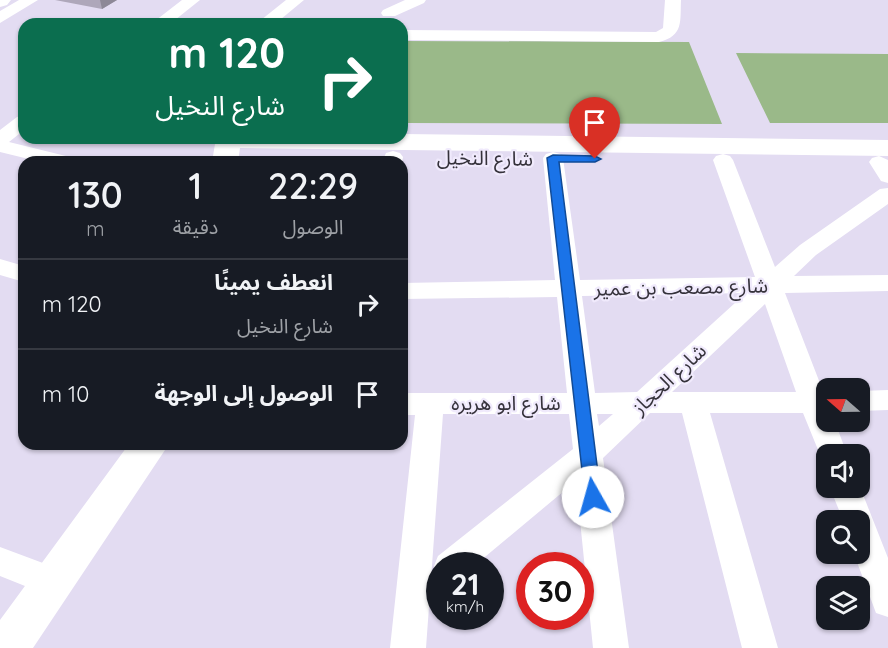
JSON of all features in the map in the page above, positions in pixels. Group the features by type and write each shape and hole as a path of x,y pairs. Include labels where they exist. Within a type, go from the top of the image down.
{"main road":[{"name":"شارع النخيل","path":"226,149 342,156"},
{"name":"شارع النخيل","path":"226,149 886,162"},
{"name":"شارع النخيل","path":"408,159 553,158 886,162"},
{"path":"7,648 55,583 146,450"}],"street":[{"path":"0,18 30,0"},
{"path":"167,18 192,0"},
{"path":"272,18 296,0"},
{"path":"388,13 418,0"},
{"path":"408,34 659,37 668,33 671,28 673,0"},
{"path":"0,139 18,126"},
{"path":"0,146 42,156"},
{"path":"553,158 611,648"},
{"path":"723,160 770,286 816,393"},
{"name":"شارع الحجاز","path":"467,552 588,454 808,250 888,194"},
{"path":"0,267 18,272"},
{"name":"شارع مصعب بن عمير","path":"408,291 888,283"},
{"path":"870,401 888,400"},
{"path":"693,402 760,648"},
{"name":"شارع ابو هريره","path":"416,404 816,402"},
{"path":"408,648 413,596 416,404"},
{"path":"870,553 888,602"},
{"path":"0,561 55,583"},
{"path":"413,596 426,585"}],"green space":[{"path":"408,41 689,42 722,124 408,123"},
{"path":"736,53 888,54 888,123 770,123"}],"route":[{"path":"593,497 553,158 595,159"}]}
